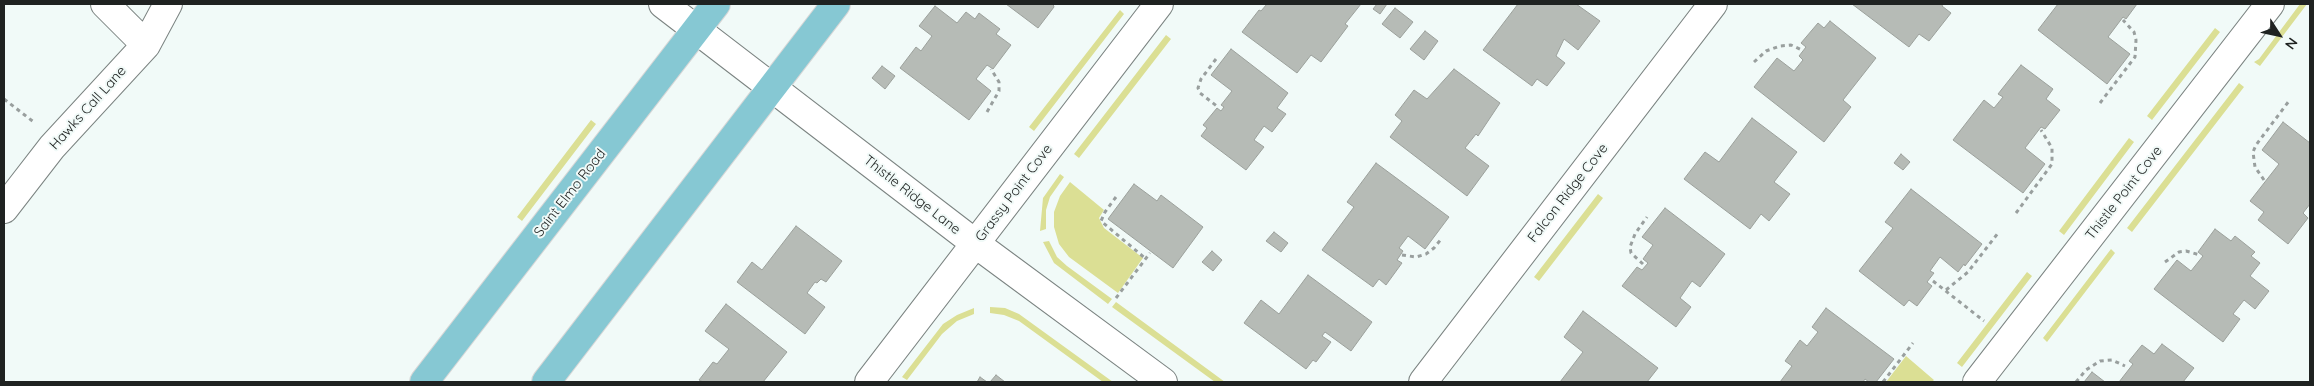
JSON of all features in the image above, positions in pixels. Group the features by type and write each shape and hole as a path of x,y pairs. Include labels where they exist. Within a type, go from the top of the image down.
{"main road":[{"name":"Saint Elmo Road","path":"424,382 716,4"},
{"path":"546,382 771,86 836,4"}],"street":[{"path":"104,4 146,45"},
{"name":"Hawks Call Lane","path":"4,209 52,147 146,45 168,4"},
{"name":"Thistle Ridge Lane","path":"664,4 976,244 1163,382"},
{"name":"Grassy Point Cove","path":"869,382 1159,4"},
{"name":"Falcon Ridge Cove","path":"1423,382 1713,4"},
{"name":"Thistle Point Cove","path":"1977,382 2270,4"}],"path":[{"path":"2100,103 2135,57 2136,40 2134,32 2123,20"},
{"path":"1754,62 1761,54 1780,46 1791,45 1802,50"},
{"path":"1216,59 1201,79 1198,88 1200,93 1218,107"},
{"path":"987,112 999,91 999,82 991,69"},
{"path":"4,99 40,127"},
{"path":"2264,180 2255,167 2253,152 2256,145 2289,101"},
{"path":"2016,213 2052,164 2052,148 2041,130"},
{"path":"1116,197 1104,212 1101,221 1146,259"},
{"path":"1643,264 1631,253 1630,247 1635,234 1647,217"},
{"path":"1946,290 1968,272 1998,233"},
{"path":"1402,255 1416,257 1426,254 1442,238"},
{"path":"2166,262 2179,252 2200,255"},
{"path":"1116,298 1150,253"},
{"path":"1933,281 1984,321"},
{"path":"1883,382 1913,342"},
{"path":"2076,382 2086,370 2100,362 2112,360 2125,366"}],"green space":[{"path":"2300,4 2307,4 2260,66 2254,62 2259,59"},
{"path":"1120,10 1124,14 1034,131 1029,127"},
{"path":"2215,28 2220,32 2152,120 2147,116"},
{"path":"1166,35 1171,39 1079,158 1074,154"},
{"path":"2239,83 2244,87 2132,232 2127,228"},
{"path":"591,120 596,124 522,221 517,217"},
{"path":"2129,138 2134,142 2064,235 2059,231"},
{"path":"1060,174 1064,177 1050,197 1046,210 1046,229 1040,231 1043,198"},
{"path":"1070,182 1104,210 1099,218 1104,228 1143,258 1118,293 1069,257 1059,244 1054,227 1054,212 1060,196"},
{"path":"1598,194 1603,198 1539,281 1534,277"},
{"path":"1049,241 1057,257 1112,299 1108,304 1054,263 1043,242"},
{"path":"2111,249 2115,253 2047,342 2043,338"},
{"path":"2027,272 2032,276 1962,367 1957,363"},
{"path":"1116,302 1225,382 1215,382 1112,307"},
{"path":"990,307 1005,308 1019,314 1113,382 1103,382 1019,321 1004,315 990,313"},
{"path":"974,308 974,314 957,321 942,334 907,380 902,377 943,324 957,315"},
{"path":"1906,356 1934,380 1932,382 1886,382"}],"building":[{"path":"1006,4 1053,4 1054,7 1038,28"},
{"path":"1267,4 1361,4 1345,24 1348,26 1321,62 1311,55 1297,73 1242,32 1259,10 1261,11"},
{"path":"1377,4 1387,4 1380,14 1373,9"},
{"path":"1518,4 1576,4 1600,21 1578,50 1564,39 1556,56 1565,63 1547,86 1537,79 1532,86 1483,50"},
{"path":"1852,4 1943,4 1942,6 1951,13 1929,41 1919,34 1909,47"},
{"path":"2058,4 2137,4 2126,19 2123,17 2108,37 2130,54 2107,84 2038,30"},
{"path":"935,6 957,23 966,12 975,19 979,13 1000,29 996,34 1011,45 993,69 987,65 976,79 991,91 969,120 900,68 916,47 921,51 932,36 919,26"},
{"path":"1395,8 1413,22 1400,38 1382,24"},
{"path":"1830,21 1876,58 1843,100 1851,107 1824,142 1754,87 1777,58 1794,71 1803,60 1799,56 1806,47 1801,43 1818,23 1824,28"},
{"path":"1425,31 1438,41 1424,60 1410,49"},
{"path":"1231,49 1288,93 1277,108 1286,114 1272,132 1264,126 1254,140 1264,147 1246,170 1201,136 1207,128 1203,125 1217,108 1221,111 1224,107 1221,105 1232,91 1211,75"},
{"path":"2021,65 2053,89 2046,99 2060,110 2045,129 2041,127 2025,148 2045,164 2023,193 1953,140 1984,100 1994,108 2003,97 1998,94"},
{"path":"882,66 895,76 885,89 872,78"},
{"path":"1454,69 1500,103 1478,136 1476,134 1465,148 1489,166 1467,196 1390,137 1402,121 1395,115 1414,90 1427,99"},
{"path":"1752,118 1797,152 1774,182 1790,194 1769,221 1761,214 1750,229 1684,179 1705,152 1719,162"},
{"path":"2283,122 2310,143 2310,204 2303,213 2308,218 2288,244 2258,220 2264,212 2250,201 2279,164 2262,150"},
{"path":"1901,154 1910,162 1903,170 1894,163"},
{"path":"1376,163 1449,217 1425,249 1408,236 1399,248 1403,251 1397,260 1402,263 1386,285 1379,279 1373,287 1322,250 1354,207 1347,202"},
{"path":"1134,184 1157,201 1161,195 1203,227 1173,268 1108,219"},
{"path":"1911,189 1982,244 1958,272 1940,257 1930,271 1934,273 1927,282 1932,286 1917,306 1909,300 1904,306 1859,271 1893,228 1885,222"},
{"path":"1665,208 1725,254 1700,287 1692,281 1680,298 1691,307 1676,327 1622,286 1637,267 1642,270 1648,263 1643,259 1653,245 1642,237"},
{"path":"796,226 842,261 826,282 821,279 817,283 815,282 807,293 825,307 805,334 737,282 752,262 762,270"},
{"path":"2215,229 2231,241 2235,236 2255,252 2251,256 2260,263 2250,276 2269,291 2255,309 2244,300 2233,314 2240,319 2223,342 2154,289 2177,260 2191,271 2203,256 2198,252"},
{"path":"1274,232 1288,243 1281,252 1266,241"},
{"path":"1212,251 1222,260 1213,271 1202,262"},
{"path":"1308,275 1372,322 1351,351 1325,332 1322,336 1331,342 1316,362 1313,360 1306,369 1244,323 1261,300 1279,314"},
{"path":"726,304 787,352 763,382 703,382 699,380 713,362 717,364 729,349 705,331"},
{"path":"1826,308 1894,359 1876,382 1869,382 1865,379 1863,382 1780,382 1792,366 1785,361 1800,340 1807,346 1818,332 1812,327"},
{"path":"1583,311 1658,368 1647,382 1560,382 1583,352 1564,337"},
{"path":"2162,344 2194,368 2183,382 2119,382 2133,364 2129,361 2142,345 2154,354"},
{"path":"2092,372 2105,382 2084,382"},
{"path":"996,375 1005,382 990,382"},
{"path":"980,377 987,382 977,382"}]}
